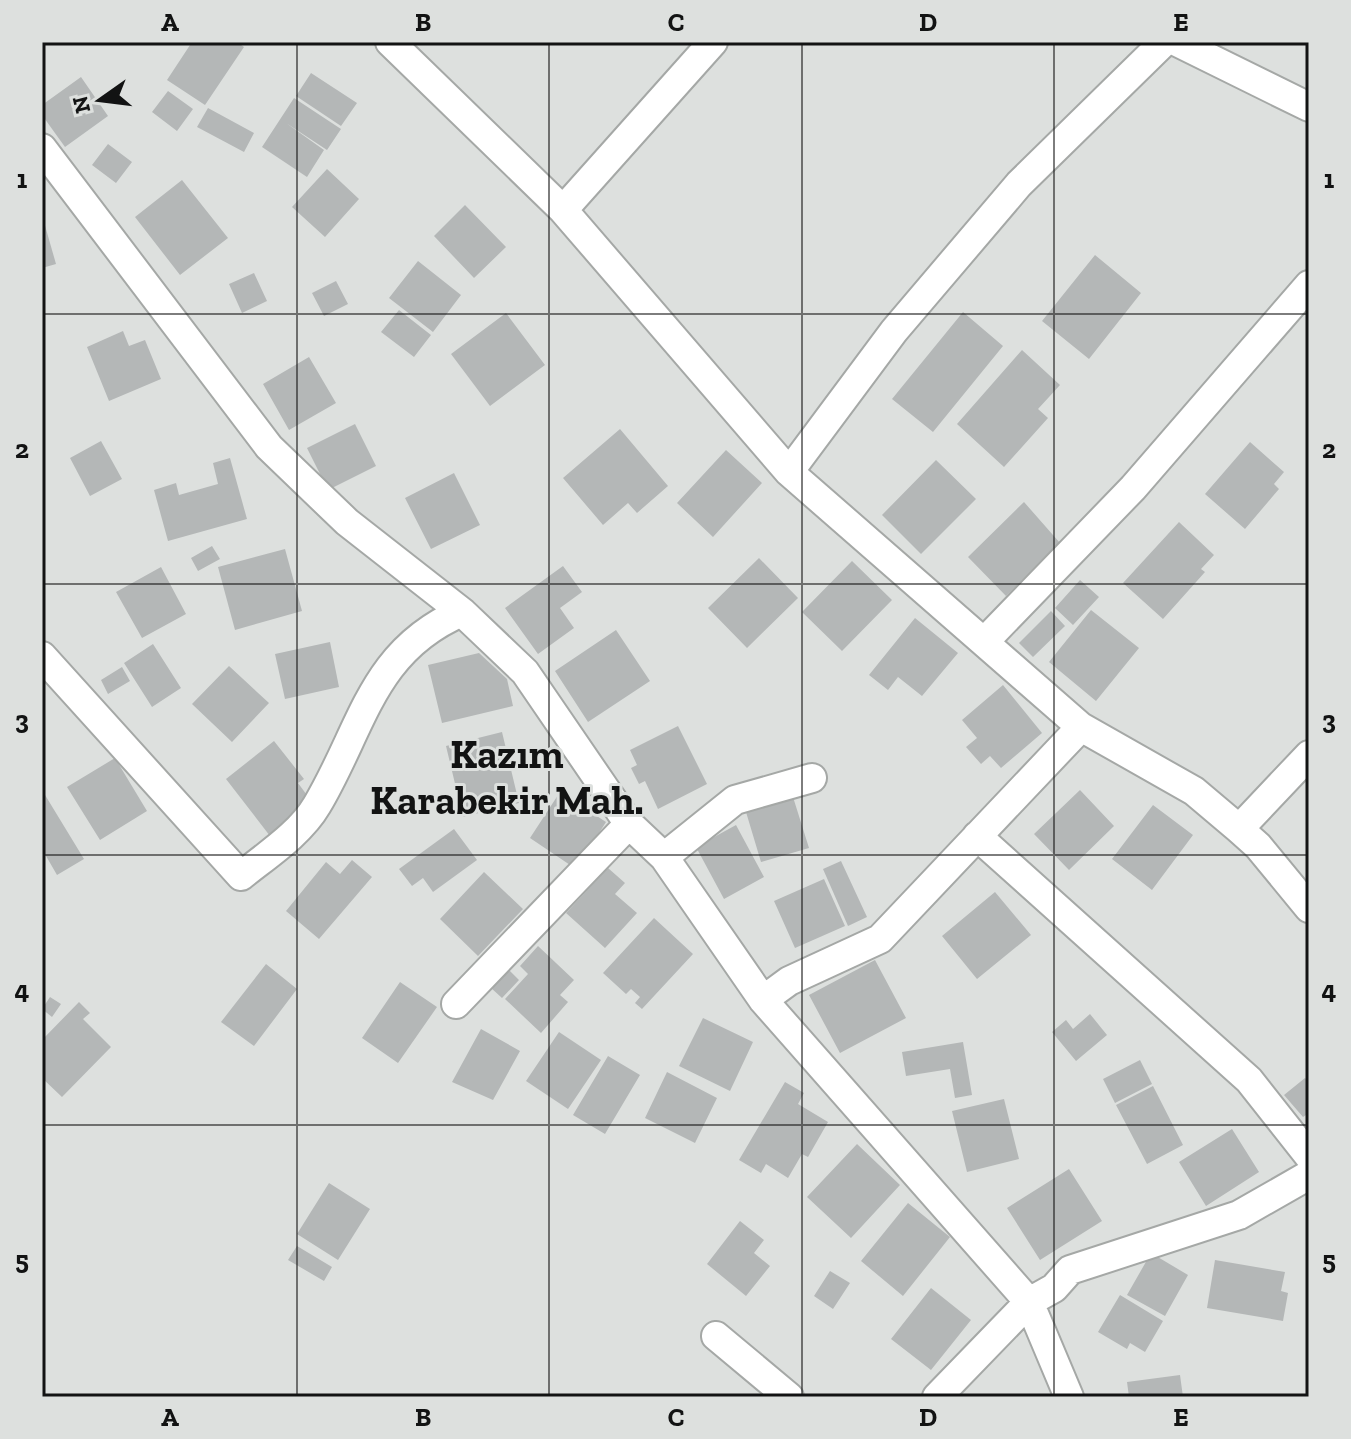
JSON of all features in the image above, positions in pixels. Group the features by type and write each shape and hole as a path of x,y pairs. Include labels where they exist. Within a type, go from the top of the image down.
{"street":[{"path":"390,42 563,210 789,472 1081,727 1194,791 1258,846 1309,908"},
{"path":"563,210 713,42"},
{"path":"789,472 894,331 1010,195 1164,42"},
{"path":"1177,42 1309,107"},
{"path":"42,148 269,447 347,522 462,612 525,672 629,824 664,857 763,1000 1029,1302 1069,1397"},
{"path":"984,642 1133,488 1309,285"},
{"path":"42,656 241,876 297,830 317,807 390,664 422,633 462,612"},
{"path":"763,1000 789,981 880,939 1081,727"},
{"path":"1239,829 1309,755"},
{"path":"664,857 735,800 812,778"},
{"path":"456,1004 629,824"},
{"path":"977,836 1249,1080 1309,1156"},
{"path":"937,1397 1029,1302 1054,1288 1070,1270 1239,1215 1309,1175"},
{"path":"716,1336 789,1397"}],"building":[{"path":"192,42 237,42 244,47 205,105 167,80"},
{"path":"311,73 357,103 341,126 296,96"},
{"path":"81,77 108,116 65,147 42,115 42,105"},
{"path":"168,91 193,109 177,131 152,112"},
{"path":"294,98 341,129 327,150 286,123 324,150 307,177 262,147"},
{"path":"208,108 254,133 244,152 197,127"},
{"path":"108,144 132,162 116,183 92,165"},
{"path":"327,169 359,199 325,237 292,207"},
{"path":"182,180 228,238 180,275 135,217"},
{"path":"465,205 506,247 474,278 434,236"},
{"path":"42,215 56,264 42,268"},
{"path":"1095,255 1141,293 1089,359 1042,321"},
{"path":"418,261 461,295 433,332 389,298"},
{"path":"254,273 267,301 242,313 229,284"},
{"path":"336,281 348,304 324,316 312,293"},
{"path":"399,310 431,335 414,357 381,332"},
{"path":"963,312 1003,346 933,432 892,399"},
{"path":"506,313 545,365 490,406 451,354"},
{"path":"123,331 129,346 145,340 161,379 109,401 87,347"},
{"path":"1022,350 1060,385 1038,409 1048,418 1004,467 957,424"},
{"path":"309,357 336,403 289,430 263,384"},
{"path":"355,424 376,466 328,490 307,448"},
{"path":"620,429 668,486 637,513 628,503 603,525 563,478"},
{"path":"101,441 122,479 90,496 70,458"},
{"path":"1250,442 1284,472 1274,484 1279,489 1245,529 1205,494"},
{"path":"726,450 762,483 713,537 677,503"},
{"path":"230,458 247,519 168,541 154,490 176,483 179,495 218,484 213,463"},
{"path":"936,460 976,499 921,554 882,515"},
{"path":"454,473 480,525 431,549 405,498"},
{"path":"1024,502 1060,543 1006,596 968,557"},
{"path":"1179,522 1214,555 1201,569 1205,572 1163,619 1123,583"},
{"path":"212,546 220,559 198,571 191,558"},
{"path":"285,549 302,611 235,630 218,567"},
{"path":"759,558 798,598 747,648 708,608"},
{"path":"852,561 892,600 842,651 802,612"},
{"path":"563,566 582,592 560,608 574,628 538,654 505,608"},
{"path":"161,567 186,614 142,638 116,592"},
{"path":"1080,580 1099,597 1073,625 1055,608"},
{"path":"1091,610 1139,648 1096,701 1049,662"},
{"path":"1051,611 1065,626 1033,657 1019,643"},
{"path":"915,618 958,653 922,696 898,677 888,690 869,675"},
{"path":"616,630 650,681 588,722 555,671"},
{"path":"330,642 339,687 285,699 275,654"},
{"path":"153,644 181,688 152,707 124,663"},
{"path":"479,653 507,679 513,706 442,723 428,665"},
{"path":"229,666 269,703 232,742 192,704"},
{"path":"122,667 130,681 108,694 101,680"},
{"path":"1003,685 1042,733 1001,768 990,756 981,764 966,747 977,738 962,720"},
{"path":"678,726 707,784 658,809 645,781 639,784 631,768 637,765 630,750"},
{"path":"502,732 519,803 463,817 446,746"},
{"path":"274,741 304,779 298,783 312,802 270,836 226,779"},
{"path":"115,758 147,811 100,840 67,787"},
{"path":"42,790 84,859 57,875 42,849"},
{"path":"1080,790 1114,826 1069,870 1034,834"},
{"path":"560,792 606,822 576,869 530,838"},
{"path":"793,797 809,848 761,862 746,812"},
{"path":"1153,805 1193,835 1152,890 1112,859"},
{"path":"736,825 764,877 724,899 696,847"},
{"path":"454,829 477,860 433,892 423,878 412,886 399,869"},
{"path":"352,860 372,877 319,939 286,911 326,862 340,874"},
{"path":"841,861 867,917 848,926 823,869"},
{"path":"608,868 625,883 615,894 637,913 605,948 566,913"},
{"path":"484,872 523,909 478,956 440,919"},
{"path":"824,879 845,926 795,948 774,901"},
{"path":"995,892 1031,935 977,979 942,936"},
{"path":"654,918 693,954 642,1009 635,1003 640,997 631,989 626,994 603,973"},
{"path":"538,946 574,980 560,995 568,1002 541,1033 505,999 528,974 520,966"},
{"path":"875,960 906,1018 840,1053 809,995"},
{"path":"266,964 297,989 254,1046 221,1022"},
{"path":"507,968 519,980 502,998 490,987"},
{"path":"400,982 437,1007 398,1063 362,1038"},
{"path":"50,997 61,1004 52,1017 42,1009"},
{"path":"79,1002 90,1013 83,1019 111,1047 62,1097 42,1078 42,1040"},
{"path":"1090,1014 1107,1035 1076,1061 1052,1032 1066,1020 1073,1029"},
{"path":"703,1018 753,1042 730,1091 679,1066"},
{"path":"481,1029 520,1051 493,1100 452,1082"},
{"path":"559,1032 601,1060 568,1109 526,1081"},
{"path":"963,1042 972,1095 955,1098 950,1069 906,1076 902,1052"},
{"path":"608,1056 640,1075 605,1134 573,1115"},
{"path":"1140,1060 1152,1084 1115,1103 1103,1079"},
{"path":"667,1072 717,1098 695,1143 645,1118"},
{"path":"1305,1078 1309,1082 1309,1113 1303,1117 1284,1095"},
{"path":"785,1082 804,1093 798,1104 828,1122 808,1157 802,1154 788,1178 766,1164 761,1173 739,1160"},
{"path":"1153,1086 1183,1145 1147,1164 1116,1105"},
{"path":"1004,1099 1019,1159 967,1172 952,1111"},
{"path":"1232,1129 1259,1172 1206,1206 1179,1162"},
{"path":"857,1144 900,1185 851,1238 807,1197"},
{"path":"1069,1169 1102,1221 1040,1260 1007,1208"},
{"path":"329,1183 370,1209 338,1260 297,1234"},
{"path":"908,1203 950,1237 903,1296 861,1261"},
{"path":"740,1221 764,1240 754,1253 770,1266 746,1296 707,1264"},
{"path":"297,1246 332,1267 324,1281 288,1260"},
{"path":"1151,1253 1188,1275 1165,1316 1127,1295"},
{"path":"1215,1260 1285,1272 1281,1291 1288,1293 1283,1321 1207,1308"},
{"path":"830,1271 850,1283 833,1309 814,1296"},
{"path":"931,1288 971,1320 931,1370 891,1339"},
{"path":"1120,1295 1163,1321 1145,1352 1130,1343 1127,1349 1098,1332"},
{"path":"1180,1375 1183,1397 1129,1397 1127,1382"}],"district":[{"name":"Kazım Karabekir Mah.","path":"507,777"}]}
